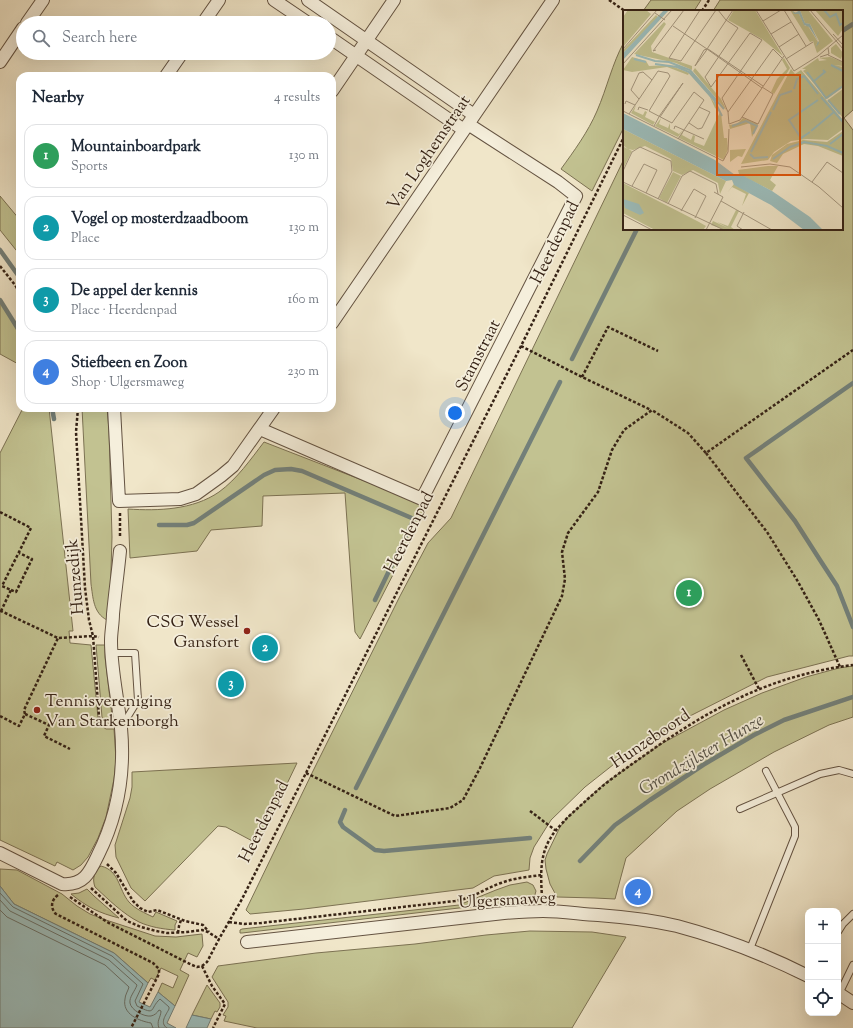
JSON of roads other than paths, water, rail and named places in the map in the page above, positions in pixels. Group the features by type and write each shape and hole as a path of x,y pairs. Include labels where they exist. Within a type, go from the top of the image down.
{"street":[{"path":"32,16 43,0"},
{"path":"208,16 219,0"},
{"path":"274,0 298,16"},
{"path":"308,0 331,16"},
{"path":"336,85 394,0"},
{"name":"Van Loghemstraat","path":"336,317 553,0"},
{"path":"336,19 366,40 469,123"},
{"path":"0,62 16,38"},
{"path":"336,42 356,56 469,123"},
{"path":"169,72 177,60"},
{"name":"Stamstraat","path":"260,429 422,499 576,196 558,182 469,123"},
{"path":"114,412 119,501 180,499 196,494 232,466 271,412"},
{"path":"0,853 61,889 69,884 76,883 87,875 105,840 115,811 121,773 121,727 111,640 120,551"},
{"name":"Ulgersmaweg","path":"247,942 496,914 543,911 624,917 677,926 750,949 781,962 805,974"},
{"path":"841,995 853,1003"}],"lane":[{"path":"112,653 135,653 138,700 121,727"},
{"path":"740,809 826,772 839,770 853,774"},
{"path":"750,949 795,836 795,827 766,772"},
{"path":"841,927 853,914"},
{"path":"841,990 853,965"}],"water":[{"path":"0,886 14,904 114,953 148,983 139,1002 150,1007 158,992 175,1006 167,1023 176,1028 0,1028"},
{"path":"192,1015 211,1019 207,1028 186,1028"}],"waterway":[{"path":"843,30 853,24"},
{"path":"572,359 636,230"},
{"path":"0,250 16,272"},
{"path":"0,300 16,326"},
{"path":"356,788 560,382"},
{"path":"853,383 746,458 795,521 837,586 853,627"},
{"path":"53,412 54,419"},
{"path":"159,525 187,525 194,523 264,475 275,470 291,469 302,471 414,519 375,600"},
{"name":"Grondzijlster Hunze","path":"580,861 615,825 703,765 754,735 784,720 853,697"},
{"path":"345,810 340,822 343,827 375,850 384,851 530,838"}],"place":[{"name":"Mountainboardpark","path":"689,593"},
{"name":"CSG Wessel Gansfort","path":"247,631"},
{"name":"Vogel op mosterdzaadboom","path":"265,648"},
{"name":"De appel der kennis","path":"231,684"},
{"name":"Tennisvereniging Van Starkenborgh","path":"37,710"},
{"name":"Stiefbeen en Zoon","path":"638,892"}]}
